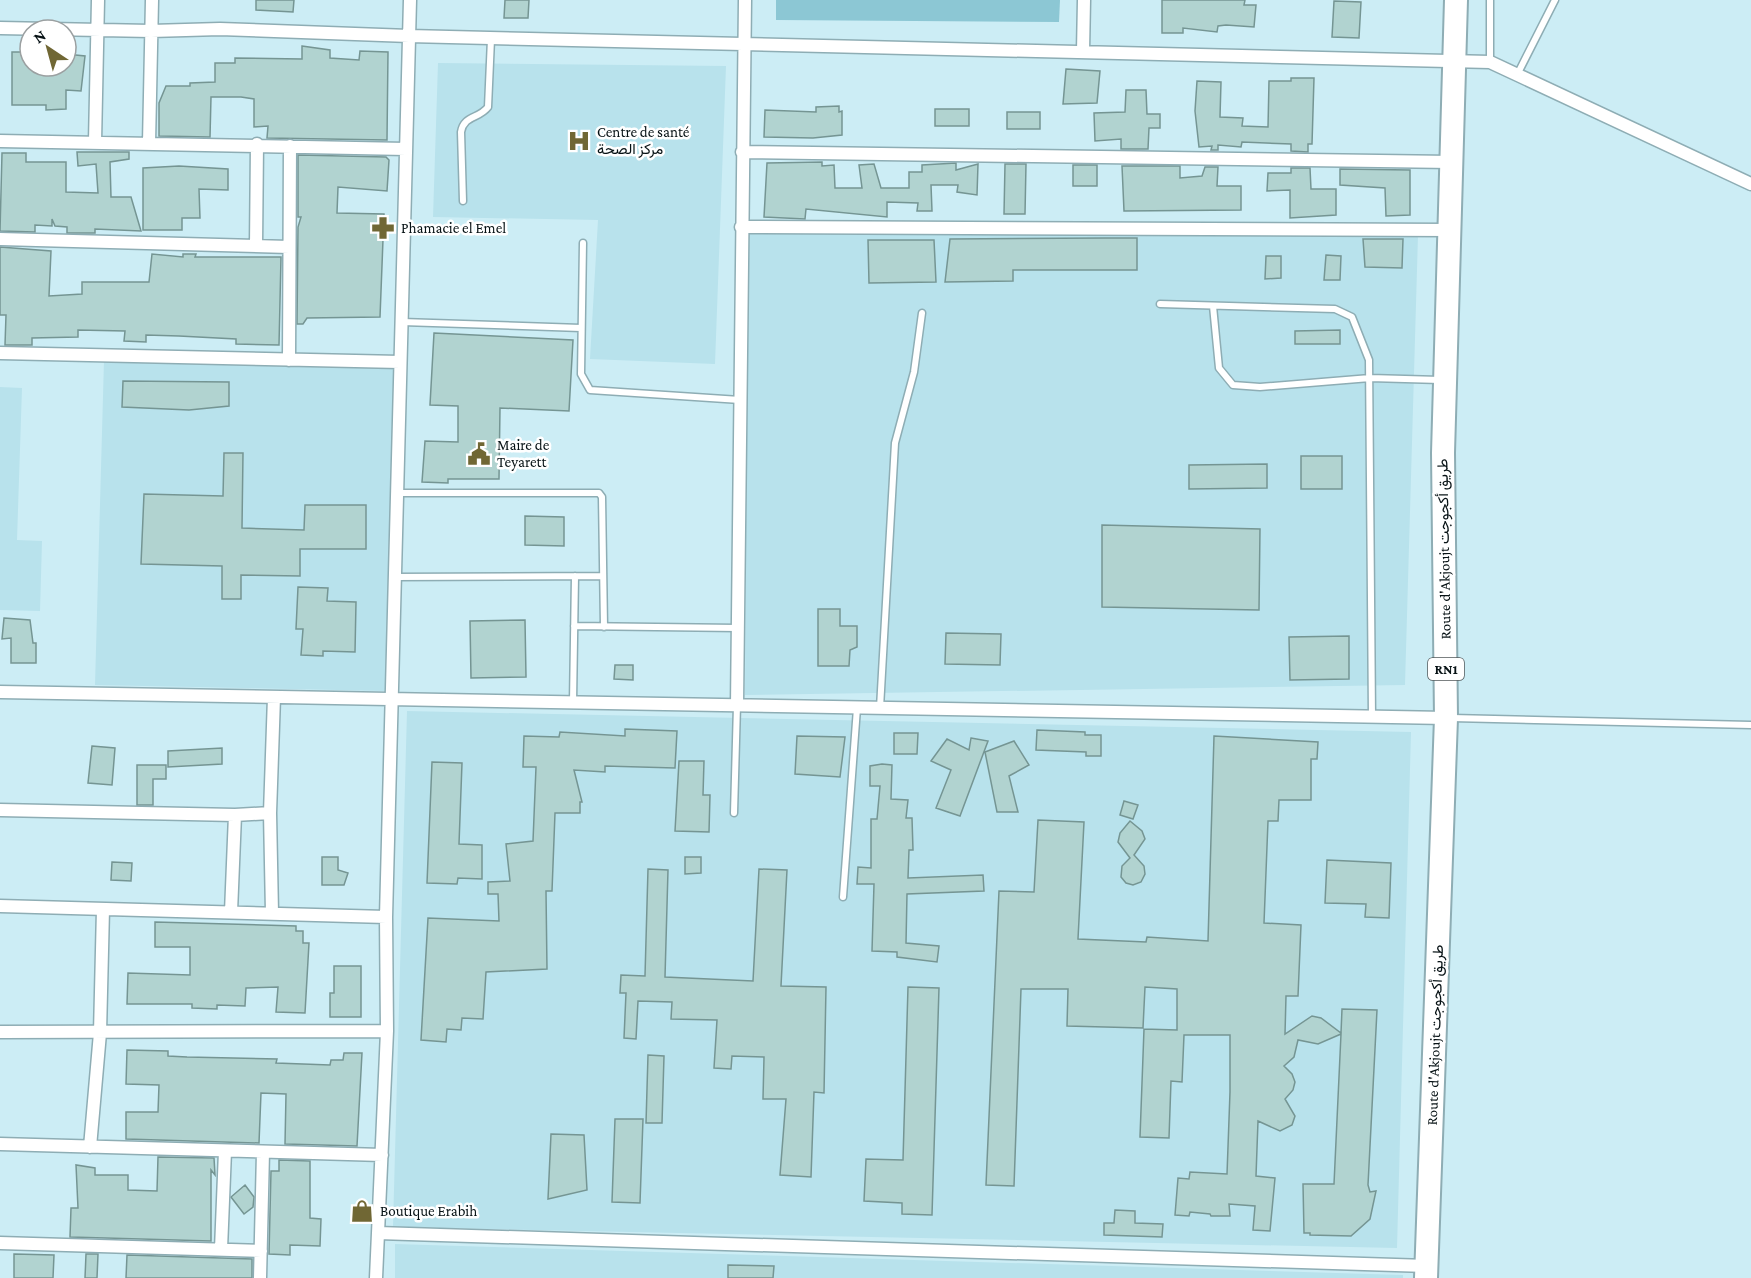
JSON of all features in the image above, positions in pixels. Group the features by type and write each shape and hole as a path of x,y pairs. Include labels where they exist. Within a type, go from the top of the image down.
{"highway":[{"name":"Route d'Akjoujt طريق أكجوجت","path":"1426,1272 1446,718 1443,453 1456,0"}],"street":[{"path":"95,142 98,0"},
{"path":"149,143 152,0"},
{"path":"376,1278 387,1031 386,917 410,0"},
{"path":"737,705 745,0"},
{"path":"1083,51 1084,0"},
{"path":"0,28 151,31 220,29 409,36 1490,62 1751,184"},
{"path":"0,141 257,144 406,149"},
{"path":"256,245 257,144"},
{"path":"288,360 290,146"},
{"path":"742,152 1452,162"},
{"path":"741,227 1451,230"},
{"path":"0,239 289,247"},
{"path":"0,353 400,362"},
{"path":"0,692 1446,718"},
{"path":"272,913 270,813 274,697"},
{"path":"0,810 235,815 270,813"},
{"path":"231,912 235,815"},
{"path":"0,906 386,917"},
{"path":"90,1147 100,1033 103,909"},
{"path":"0,1032 387,1031"},
{"path":"0,1144 382,1155"},
{"path":"221,1249 225,1151"},
{"path":"260,1278 263,1152"},
{"path":"378,1233 1426,1272"},
{"path":"0,1243 261,1251"}],"lane":[{"path":"1490,0 1490,62"},
{"path":"1517,75 1555,0"},
{"path":"463,201 462,124 468,118 483,113 490,101 491,38"},
{"path":"583,243 580,374 590,390 740,400"},
{"path":"1160,304 1290,307 1344,311 1352,317 1369,360 1370,378 1372,717"},
{"path":"1213,306 1219,368 1233,385 1260,387 1370,378 1446,380"},
{"path":"880,708 895,443 915,372 922,313"},
{"path":"401,322 581,328"},
{"path":"397,493 595,491 602,497 604,627"},
{"path":"573,702 575,576"},
{"path":"395,577 602,576"},
{"path":"574,626 738,628"},
{"path":"734,813 737,705"},
{"path":"843,897 857,707"},
{"path":"1446,718 1751,725"}],"shaded area":[{"path":"776,0 1060,0 1059,22 776,20"},
{"name":"Centre de santé مركز الصحة","path":"438,63 726,66 715,364 590,359 598,220 433,217"},
{"path":"748,233 1418,235 1405,685 745,695"},
{"path":"104,360 394,366 386,691 95,685"},
{"path":"0,387 22,388 17,540 42,541 40,611 0,610"},
{"path":"407,711 1411,732 1397,1248 393,1227"},
{"path":"395,1244 1403,1275 1403,1278 395,1278"}],"building":[{"path":"256,0 294,0 293,12 256,10"},
{"path":"505,0 529,0 528,18 504,18"},
{"path":"1162,0 1245,0 1244,5 1256,5 1254,27 1226,25 1218,26 1217,32 1183,28 1183,33 1162,33"},
{"path":"1334,1 1361,2 1359,38 1332,37"},
{"path":"302,46 330,50 330,58 359,60 360,51 388,52 387,140 267,138 268,126 254,127 254,99 241,97 211,97 210,137 159,136 159,103 166,86 190,86 190,83 215,82 215,63 235,63 235,58 302,59"},
{"path":"12,52 18,52 18,78 78,78 78,55 85,56 81,91 66,90 66,109 46,110 46,105 12,105"},
{"path":"1066,69 1100,71 1097,103 1063,104"},
{"path":"1291,78 1314,78 1312,144 1308,144 1308,152 1291,151 1291,144 1242,142 1241,147 1218,145 1218,150 1211,150 1212,146 1199,147 1195,111 1197,81 1221,82 1220,117 1243,118 1242,126 1268,127 1269,81 1291,81"},
{"path":"1126,90 1146,90 1147,114 1160,114 1160,128 1149,128 1148,149 1121,149 1121,139 1095,141 1094,113 1125,112"},
{"path":"839,106 839,112 842,111 842,135 813,138 764,137 765,110 816,112 816,107"},
{"path":"935,109 969,109 969,126 935,126"},
{"path":"1007,112 1040,112 1040,129 1007,129"},
{"path":"77,152 129,152 129,159 110,162 111,197 131,197 141,231 95,229 95,233 67,233 67,227 55,226 52,219 52,226 35,225 35,232 0,231 2,153 26,153 26,162 66,162 66,192 98,193 96,164 78,166"},
{"path":"298,155 386,157 389,160 387,191 338,187 337,213 384,214 380,317 307,318 303,324 297,324 298,227 301,217 298,217"},
{"path":"822,162 822,166 834,165 835,188 862,188 859,165 874,164 881,188 909,188 909,172 922,172 922,165 956,163 956,170 978,164 977,195 957,192 958,185 931,185 932,211 917,211 918,203 887,202 887,217 806,209 805,219 764,217 767,163"},
{"path":"1005,164 1026,164 1025,214 1004,214"},
{"path":"1073,165 1097,165 1097,186 1073,186"},
{"path":"179,166 228,169 228,190 199,189 200,218 182,218 182,230 143,230 143,168"},
{"path":"1122,166 1180,166 1180,178 1202,176 1205,167 1218,167 1217,186 1241,186 1241,210 1124,211"},
{"path":"1291,168 1310,168 1311,189 1336,189 1336,215 1290,218 1290,190 1267,191 1268,173 1291,173"},
{"path":"1340,169 1410,170 1410,215 1386,216 1385,188 1340,185"},
{"path":"1137,238 1137,270 1013,270 1013,281 945,282 950,239"},
{"path":"1363,239 1403,239 1402,268 1365,267"},
{"path":"868,240 934,240 936,282 869,283"},
{"path":"0,247 51,251 49,296 82,294 82,282 149,282 152,254 183,257 183,254 196,254 195,257 281,257 279,345 236,344 236,339 146,335 146,342 124,341 125,331 78,330 78,337 32,338 32,345 5,345 6,315 0,315"},
{"path":"1326,255 1341,256 1340,280 1324,280"},
{"path":"1266,256 1281,256 1281,278 1265,279"},
{"path":"1340,330 1340,344 1295,344 1295,331"},
{"path":"434,333 573,340 569,411 500,408 499,479 448,479 448,483 422,482 425,441 458,442 458,406 430,405"},
{"path":"123,381 229,382 229,406 189,410 122,407"},
{"path":"224,453 243,453 242,528 304,530 305,505 366,505 366,549 300,549 300,576 241,575 241,599 222,599 222,566 141,564 144,494 223,496"},
{"path":"1301,456 1342,456 1342,489 1301,489"},
{"path":"1267,464 1267,488 1189,489 1189,465"},
{"path":"525,516 564,517 564,546 525,545"},
{"path":"1102,525 1260,529 1259,610 1102,607"},
{"path":"298,587 328,588 327,601 356,602 355,652 323,651 323,656 301,655 303,629 296,629"},
{"path":"818,609 840,609 840,626 857,626 857,647 850,650 849,666 818,666"},
{"path":"4,618 30,620 33,643 36,643 36,663 11,663 11,638 2,639"},
{"path":"525,620 526,677 471,678 470,621"},
{"path":"946,633 1001,634 1000,665 945,664"},
{"path":"1349,636 1349,679 1290,680 1289,637"},
{"path":"615,665 633,665 633,680 614,679"},
{"path":"625,729 677,731 675,768 605,766 605,772 574,770 582,802 580,802 580,813 555,813 552,891 546,891 547,969 486,972 483,1019 462,1018 461,1030 447,1029 446,1042 421,1040 428,918 499,921 498,894 488,894 488,882 510,881 506,844 533,841 536,767 523,767 524,736 559,737 560,732 625,736"},
{"path":"1037,730 1101,735 1101,756 1086,756 1086,752 1036,750"},
{"path":"894,733 918,733 917,754 894,754"},
{"path":"797,736 845,737 840,777 795,774"},
{"path":"1214,736 1318,742 1317,759 1311,759 1311,800 1279,800 1278,821 1268,821 1264,923 1301,925 1298,996 1286,996 1285,1034 1312,1016 1321,1018 1341,1033 1342,1009 1377,1010 1368,1185 1370,1192 1376,1191 1370,1219 1351,1236 1304,1233 1303,1184 1334,1184 1341,1034 1318,1044 1298,1040 1294,1057 1284,1066 1292,1074 1295,1082 1293,1090 1285,1099 1295,1116 1292,1125 1280,1131 1258,1121 1256,1176 1275,1178 1270,1231 1253,1230 1255,1206 1229,1204 1230,1216 1211,1216 1190,1212 1189,1216 1175,1215 1178,1178 1189,1179 1190,1172 1227,1174 1230,1092 1230,1035 1184,1035 1182,1082 1171,1081 1169,1138 1140,1137 1144,1029 1177,1030 1177,989 1145,987 1143,1028 1067,1026 1068,989 1021,989 1014,1186 986,1185 999,891 1034,892 1038,820 1084,822 1078,939 1146,942 1147,937 1208,941"},
{"path":"971,738 988,741 960,816 936,808 951,770 931,761 947,739 969,750"},
{"path":"1014,741 1029,765 1009,776 1018,812 997,812 985,752"},
{"path":"92,746 115,748 112,785 88,783"},
{"path":"222,748 222,764 168,767 168,751"},
{"path":"679,761 704,761 703,795 710,795 709,832 675,831"},
{"path":"432,762 462,763 459,844 482,845 482,879 458,878 457,884 427,883"},
{"path":"137,765 166,765 166,779 153,779 153,805 137,805"},
{"path":"892,765 891,799 908,800 906,818 912,818 913,850 909,850 908,878 983,875 984,891 907,894 906,943 939,946 937,962 897,957 897,952 872,951 874,884 857,884 858,867 871,868 871,819 877,819 880,786 870,786 870,766"},
{"path":"1124,801 1138,805 1133,819 1120,815"},
{"path":"1130,821 1142,831 1145,839 1134,855 1144,866 1145,874 1141,882 1133,885 1126,883 1121,877 1122,866 1130,858 1118,842 1120,833"},
{"path":"322,857 338,857 338,870 348,873 344,885 322,885"},
{"path":"685,857 701,857 701,873 685,874"},
{"path":"1327,860 1391,863 1389,918 1365,917 1366,904 1325,903"},
{"path":"112,862 132,863 131,881 111,880"},
{"path":"648,869 668,870 665,977 753,981 759,869 787,870 781,986 826,987 824,1093 814,1092 811,1177 780,1175 786,1099 763,1099 764,1057 732,1056 731,1069 714,1068 717,1020 671,1019 672,1002 638,1001 636,1039 624,1038 626,993 620,993 621,975 645,976"},
{"path":"155,922 296,926 296,931 303,931 303,943 309,943 305,1013 276,1012 278,987 246,988 245,1006 217,1005 217,1009 192,1008 192,1004 127,1004 128,973 190,975 190,947 155,947"},
{"path":"334,966 361,966 361,1017 330,1017 330,993 334,993"},
{"path":"908,987 939,988 932,1215 902,1214 902,1203 864,1201 866,1159 903,1160"},
{"path":"127,1050 168,1051 168,1056 277,1059 276,1063 330,1065 331,1060 343,1060 344,1053 362,1053 357,1146 285,1144 286,1094 261,1093 259,1143 126,1139 126,1112 158,1112 159,1085 126,1084"},
{"path":"648,1055 664,1056 662,1123 646,1123"},
{"path":"615,1119 643,1119 640,1203 612,1202"},
{"path":"551,1134 584,1135 587,1190 548,1199"},
{"path":"158,1157 214,1158 215,1175 211,1170 211,1241 70,1237 71,1208 78,1208 76,1165 95,1168 95,1175 128,1175 128,1190 157,1191"},
{"path":"279,1160 310,1161 310,1218 321,1219 320,1246 290,1245 290,1255 269,1254 271,1171 279,1171"},
{"path":"245,1185 254,1197 253,1207 244,1214 231,1197"},
{"path":"1115,1210 1135,1211 1135,1223 1163,1224 1162,1237 1104,1235 1104,1223 1114,1223"},
{"path":"14,1254 54,1255 53,1278 14,1278"},
{"path":"86,1254 98,1254 97,1278 85,1278"},
{"path":"127,1255 252,1259 252,1278 126,1278"},
{"path":"728,1265 774,1266 773,1278 728,1278"}],"place":[{"name":"Centre de santé مركز الصحة","path":"579,141"},
{"name":"Phamacie el Emel","path":"383,228"},
{"name":"Maire de Teyarett","path":"479,454"},
{"name":"Boutique Erabih","path":"362,1211"}]}
